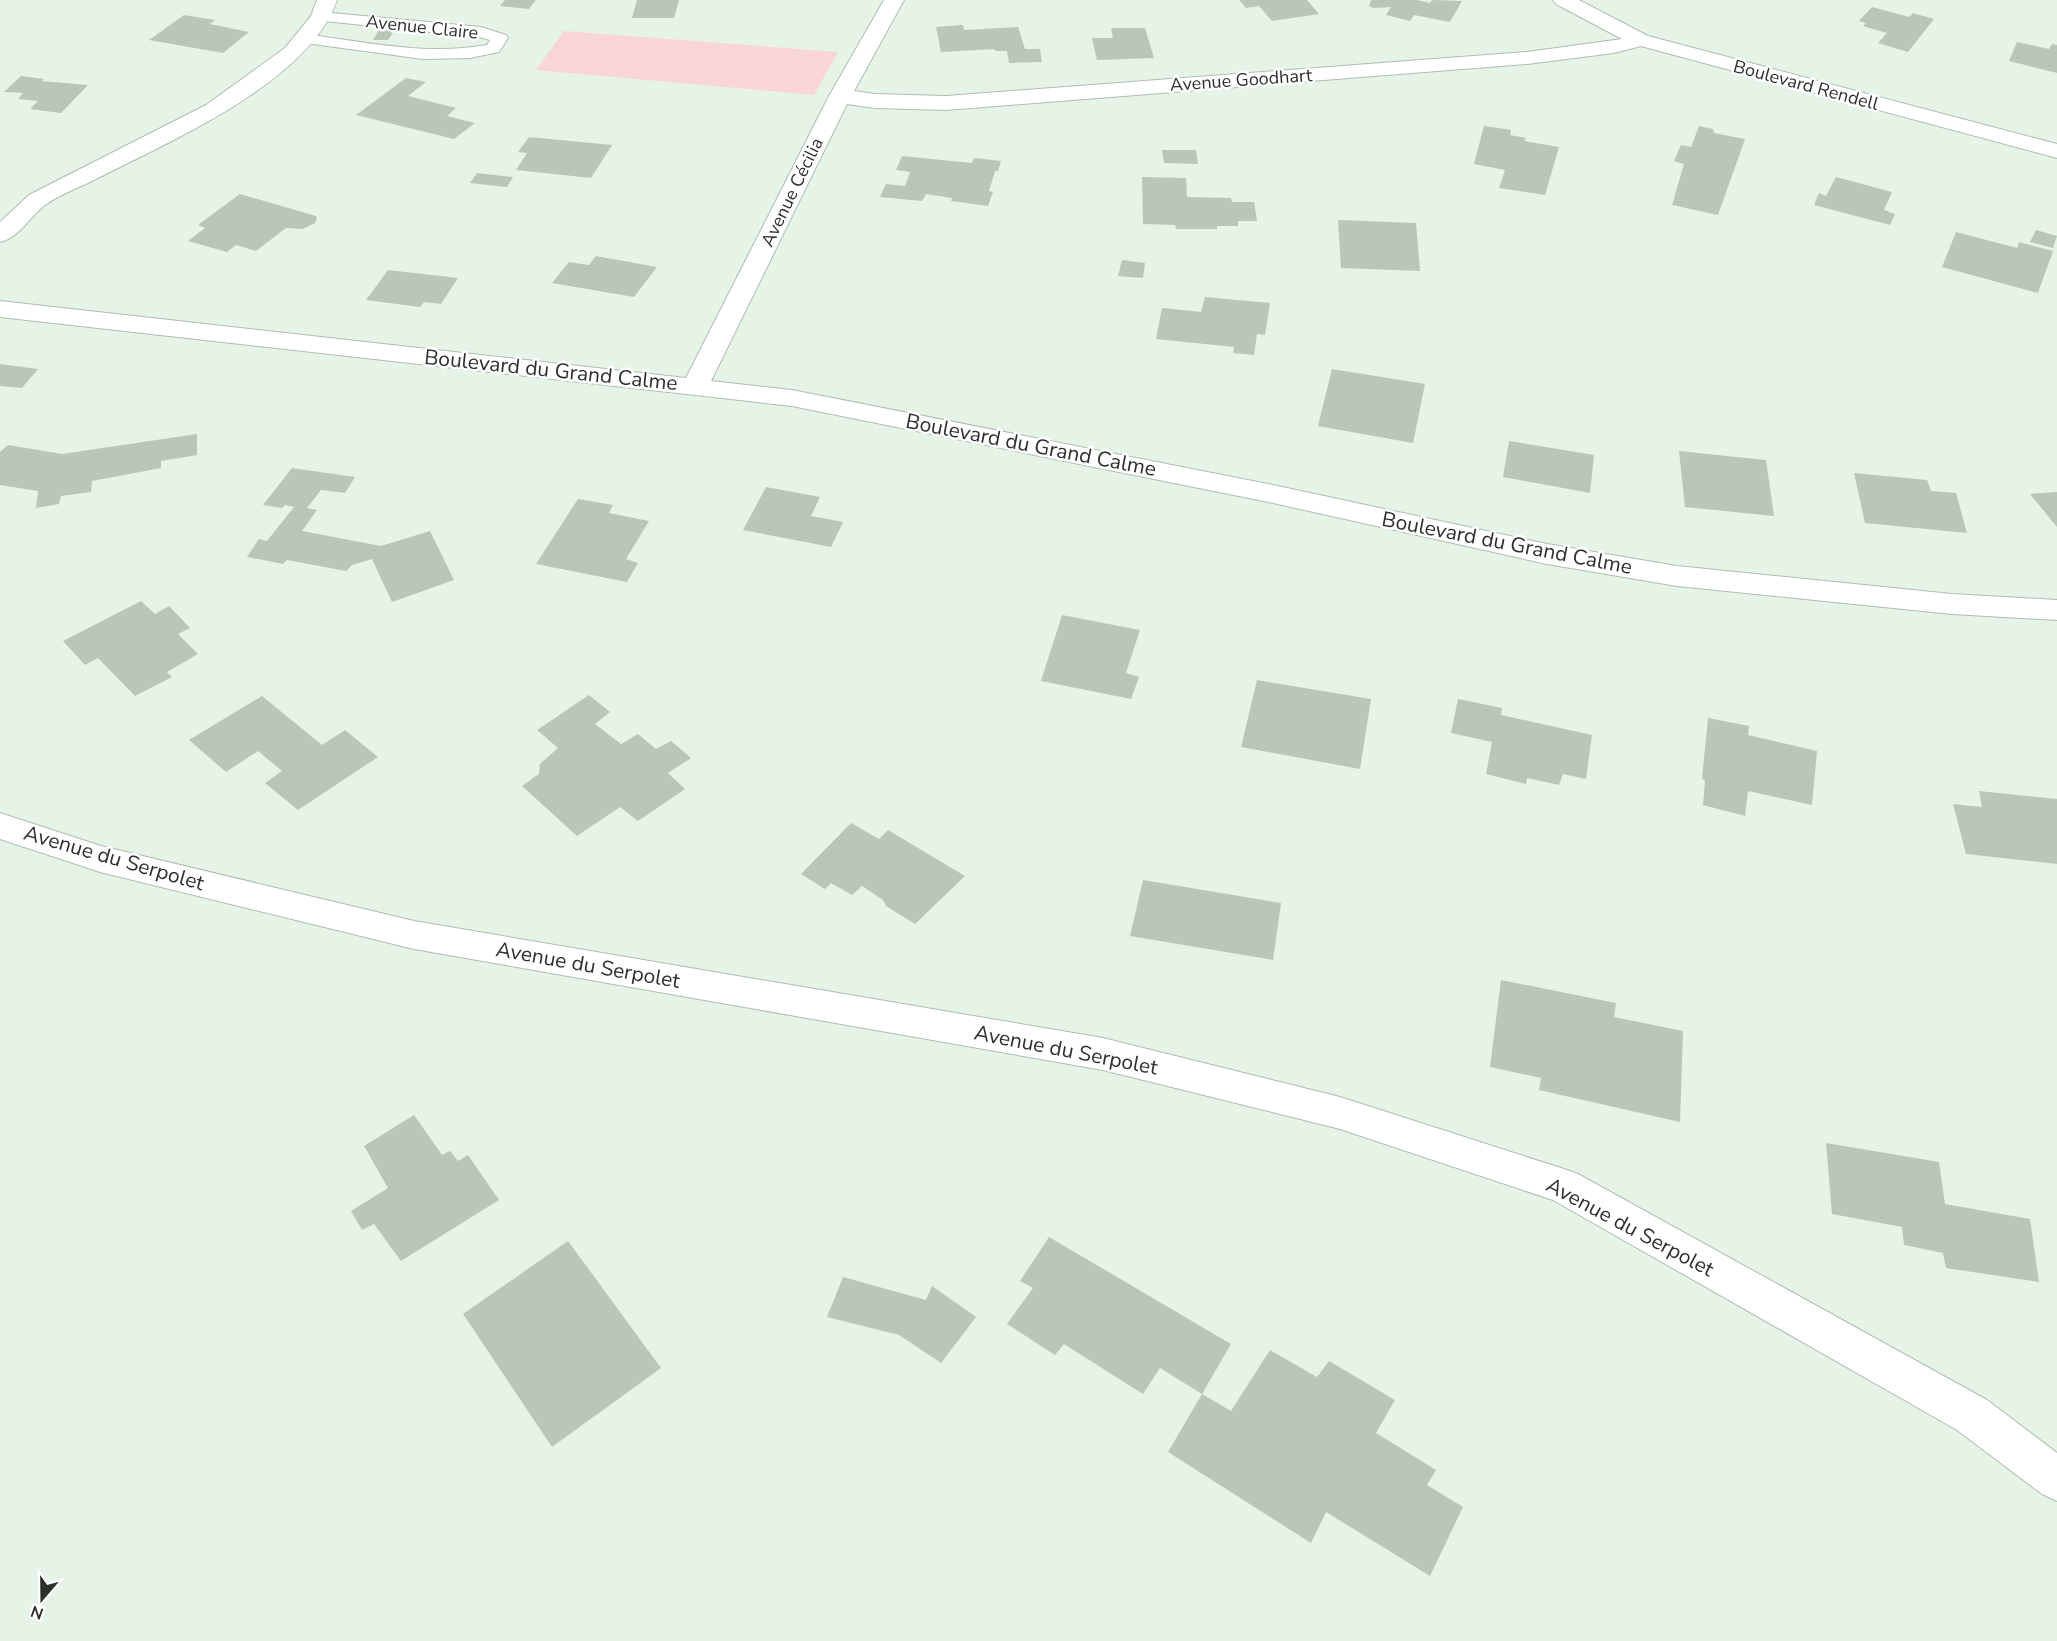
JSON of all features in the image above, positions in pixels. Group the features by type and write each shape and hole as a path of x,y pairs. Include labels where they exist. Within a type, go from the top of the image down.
{"street":[{"name":"Avenue Cécilia","path":"696,386 840,96 894,0"},
{"name":"Boulevard Rendell","path":"1563,0 1641,40 2057,151"},
{"name":"Avenue Claire","path":"0,235 37,200 213,110 293,53 324,9"},
{"name":"Avenue Goodhart","path":"840,96 875,101 946,103 1527,58 1614,47 1641,40"},
{"name":"Boulevard du Grand Calme","path":"0,309 804,400 1272,494 1547,554 1653,572 1952,604 2057,610"},
{"name":"Avenue du Serpolet","path":"0,826 100,859 414,934 1103,1054 1340,1113 1564,1186 1972,1415 2057,1479"}],"lane":[{"name":"Avenue Claire","path":"304,39 431,54 468,55 493,49 500,38 481,32 324,9"}],"shaded area":[{"path":"564,31 838,52 814,95 536,70"}],"building":[{"path":"505,0 536,0 529,9 500,6"},
{"path":"637,0 679,0 674,18 632,18"},
{"path":"1239,0 1307,0 1319,14 1272,21 1259,6 1246,8"},
{"path":"1371,0 1417,0 1430,3 1432,0 1462,1 1450,22 1414,15 1410,21 1386,15 1391,7 1373,8 1369,6"},
{"path":"1872,7 1909,17 1913,13 1934,19 1908,52 1878,43 1887,33 1863,26 1866,23 1859,21"},
{"path":"184,15 215,20 210,24 249,32 223,53 149,40"},
{"path":"963,25 964,30 1018,27 1025,49 1040,49 1042,62 1009,63 1007,51 994,49 941,52 936,27"},
{"path":"1111,28 1145,28 1154,58 1097,60 1092,38 1113,38"},
{"path":"379,30 394,31 388,40 373,40"},
{"path":"2017,42 2049,49 2052,44 2057,45 2057,73 2009,61"},
{"path":"21,76 44,79 42,81 88,85 61,113 30,109 38,101 18,99 23,93 4,92"},
{"path":"406,78 426,82 408,96 456,108 447,116 475,123 454,139 356,115"},
{"path":"1484,126 1511,130 1510,135 1526,138 1524,141 1559,147 1545,195 1499,188 1505,170 1474,164"},
{"path":"1699,126 1713,129 1714,133 1745,139 1718,215 1672,205 1684,164 1674,161 1681,145 1691,147"},
{"path":"529,137 612,145 591,178 516,170 527,153 518,152"},
{"path":"1162,150 1196,150 1198,164 1164,163"},
{"path":"902,156 972,163 974,158 1001,161 998,171 995,171 989,191 993,192 988,206 951,201 952,198 926,194 922,201 880,197 886,184 905,186 910,172 896,170"},
{"path":"477,173 513,177 507,187 470,183"},
{"path":"1142,177 1186,178 1187,197 1231,198 1232,202 1254,202 1257,221 1238,221 1238,226 1217,226 1217,229 1176,229 1175,225 1143,224"},
{"path":"1836,177 1892,192 1884,210 1895,214 1890,225 1814,205 1819,193 1826,196"},
{"path":"240,194 317,218 315,223 303,229 286,228 256,251 236,245 227,252 188,241 205,228 198,225"},
{"path":"1338,220 1416,223 1420,271 1341,268"},
{"path":"2036,230 2057,236 2053,248 2030,242"},
{"path":"1956,232 2017,248 2019,242 2053,251 2038,293 1942,267"},
{"path":"596,256 657,267 634,297 552,283 569,262 589,265"},
{"path":"1122,260 1145,263 1143,278 1118,276"},
{"path":"388,270 458,278 441,304 424,302 420,307 366,300"},
{"path":"1205,297 1270,303 1265,335 1257,334 1254,355 1233,353 1234,347 1156,339 1162,308 1201,312"},
{"path":"0,364 38,369 22,388 0,386"},
{"path":"1332,369 1425,384 1413,443 1318,426"},
{"path":"197,434 197,455 161,461 161,468 92,481 91,492 61,496 59,504 36,508 38,491 0,485 0,452 8,445 62,454"},
{"path":"1509,441 1594,455 1590,493 1503,477"},
{"path":"1679,451 1766,460 1774,516 1685,507"},
{"path":"292,468 355,477 345,493 321,490 307,508 317,510 302,531 381,546 430,531 454,580 392,602 372,559 352,565 346,571 287,560 283,564 247,557 259,539 267,541 294,507 263,505"},
{"path":"1854,473 1927,480 1931,491 1956,493 1967,533 1865,523"},
{"path":"766,487 820,497 811,516 843,522 831,547 743,530"},
{"path":"2057,492 2057,527 2030,494"},
{"path":"578,499 613,505 609,513 649,521 626,559 638,563 627,582 536,564"},
{"path":"141,601 155,614 169,606 190,628 178,634 198,654 167,672 172,677 135,696 98,658 85,665 63,641"},
{"path":"1062,615 1140,630 1126,673 1139,677 1131,699 1041,681"},
{"path":"1257,680 1371,699 1360,769 1241,747"},
{"path":"589,695 610,712 595,724 621,744 638,734 656,749 671,741 691,758 668,773 685,789 638,821 620,807 577,836 522,786 539,774 540,764 558,748 537,730"},
{"path":"262,696 322,745 345,730 378,757 298,810 265,783 282,771 258,751 226,772 189,740"},
{"path":"1458,699 1502,708 1501,715 1592,735 1586,779 1563,774 1559,785 1527,778 1526,784 1486,774 1492,742 1451,733"},
{"path":"1708,718 1749,726 1748,735 1817,751 1812,805 1748,791 1745,816 1703,805 1705,780 1702,779"},
{"path":"1979,791 2057,799 2057,864 1966,854 1953,804 1982,807"},
{"path":"851,823 879,839 888,830 965,876 915,924 886,906 883,900 862,886 852,895 831,883 825,889 801,874"},
{"path":"1143,880 1281,903 1273,960 1130,936"},
{"path":"1501,980 1616,1003 1614,1017 1683,1031 1680,1122 1539,1090 1541,1078 1490,1067"},
{"path":"414,1115 442,1155 450,1151 458,1161 468,1155 499,1200 401,1261 374,1224 362,1230 351,1211 388,1188 364,1146"},
{"path":"1826,1143 1939,1162 1945,1204 2030,1219 2039,1282 1946,1268 1943,1253 1904,1245 1902,1227 1832,1214"},
{"path":"1049,1237 1231,1344 1202,1394 1160,1368 1143,1394 1064,1344 1055,1355 1007,1324 1033,1288 1020,1281"},
{"path":"568,1241 661,1368 552,1447 463,1314"},
{"path":"843,1277 926,1300 932,1286 976,1317 941,1363 899,1335 827,1317"},
{"path":"1270,1350 1317,1377 1329,1361 1395,1400 1376,1433 1436,1470 1427,1485 1463,1507 1430,1576 1326,1512 1311,1543 1168,1452 1202,1394 1231,1411"}]}
